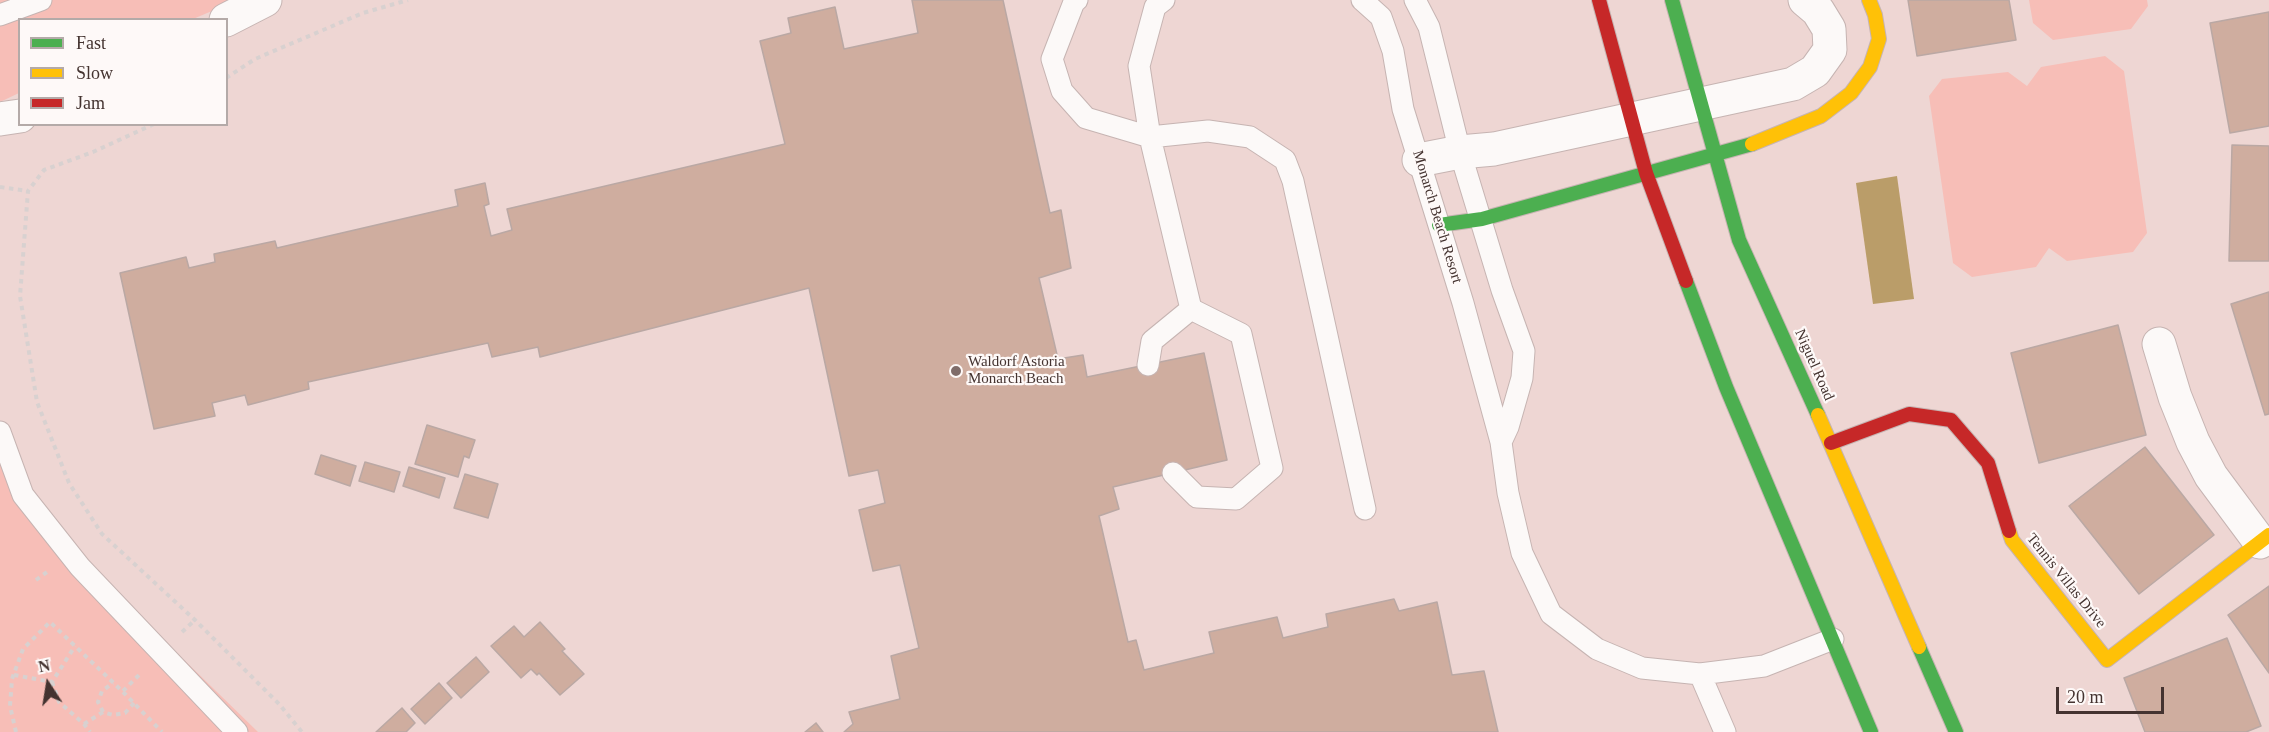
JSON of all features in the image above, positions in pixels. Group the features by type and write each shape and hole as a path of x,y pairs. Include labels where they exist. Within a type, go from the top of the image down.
{"main road":[{"path":"1599,0 1646,173 1726,387 1872,732"},
{"name":"Niguel Road","path":"1672,0 1739,240 1831,443 1956,732"},
{"path":"1439,225 1482,219 1714,154 1774,136 1821,116 1851,93 1870,67 1879,39 1875,15 1869,0"},
{"name":"Tennis Villas Drive","path":"1831,443 1909,414 1951,420 1988,463 2012,540 2107,660 2264,538"}],"street":[{"path":"228,19 265,0"},
{"path":"1419,160 1494,148 1793,84 1815,71 1830,51 1829,29 1818,12 1805,0"},
{"path":"0,119 18,116"},
{"path":"2159,344 2175,397 2193,442 2211,476 2264,538"}],"lane":[{"path":"0,15 41,0"},
{"path":"1077,0 1074,2 1052,59 1062,91 1086,118 1150,137 1208,131 1250,136 1285,160 1293,182 1365,508"},
{"path":"1164,0 1155,7 1139,66 1150,137 1191,309"},
{"name":"Monarch Beach Resort","path":"1364,0 1381,17 1393,51 1403,110 1463,303 1501,442 1508,493 1522,553 1551,614 1597,649 1642,668 1700,674 1764,666 1833,639"},
{"name":"Monarch Beach Resort","path":"1415,0 1429,27 1460,152 1502,290 1524,351 1522,378 1508,427 1501,442"},
{"path":"1148,365 1152,341 1191,309"},
{"path":"1173,473 1197,497 1236,499 1272,468 1241,334 1191,309"},
{"path":"0,432 23,495 36,513 80,567 237,732"},
{"path":"1700,674 1725,732"}],"path":[{"path":"228,77 266,54 363,13 408,0"},
{"path":"150,126 93,152 44,170 28,191 20,296 36,402 69,483 102,534 195,620 279,704 302,732"},
{"path":"0,187 28,191"},
{"path":"16,732 10,706 14,675 22,649 50,622 162,732"},
{"path":"52,682 75,646"},
{"path":"14,675 52,682"},
{"path":"52,682 59,702 90,732"},
{"path":"113,683 102,691 98,702 103,712 113,715 126,713 134,703"},
{"path":"84,724 103,712"}],"shaded area":[{"path":"0,0 238,0 195,18 18,18 18,93 0,102"},
{"path":"2029,0 2147,0 2148,6 2131,29 2053,40 2033,23"},
{"path":"2105,56 2124,71 2147,233 2133,252 2067,261 2049,248 2036,267 1972,277 1953,263 1929,96 1942,79 2008,72 2027,86 2041,67"},
{"path":"1897,176 1914,299 1873,304 1856,183"},
{"path":"0,447 95,573 258,732 0,732"}],"building":[{"name":"Waldorf Astoria Monarch Beach","path":"912,0 1003,0 1050,213 1061,210 1071,268 1039,278 1058,359 1083,355 1087,377 1204,353 1227,460 1113,487 1119,509 1099,516 1128,642 1136,640 1144,670 1214,653 1209,632 1277,617 1283,638 1328,627 1326,614 1394,599 1399,611 1437,602 1452,675 1484,671 1498,732 844,732 853,724 849,712 900,699 891,656 919,648 900,565 873,571 859,510 885,503 878,470 849,476 809,288 540,357 538,347 492,357 488,343 308,382 309,389 248,405 245,395 212,403 215,416 154,429 120,273 186,257 189,268 215,262 214,254 275,241 277,248 458,206 455,190 485,183 489,204 484,206 491,236 512,230 507,209 785,144 760,41 791,33 788,18 835,7 844,49 918,33"},
{"path":"1908,0 2009,0 2016,40 1917,56"},
{"path":"2269,12 2269,126 2230,133 2210,23"},
{"path":"2232,145 2269,146 2269,261 2229,261"},
{"path":"2269,292 2269,414 2265,415 2231,304"},
{"path":"2118,325 2146,435 2039,463 2011,353"},
{"path":"427,425 475,440 469,458 464,456 458,477 415,464"},
{"path":"2145,447 2214,535 2139,594 2069,506"},
{"path":"321,455 356,466 350,486 315,474"},
{"path":"365,462 400,472 394,492 359,481"},
{"path":"409,467 445,478 439,498 403,486"},
{"path":"465,474 498,484 488,518 454,508"},
{"path":"2269,586 2269,673 2228,615"},
{"path":"540,622 565,649 562,651 584,674 560,695 539,673 537,675 531,669 521,678 491,646 514,626 524,637"},
{"path":"2227,638 2261,726 2246,732 2145,732 2124,678"},
{"path":"476,657 489,672 461,698 447,683"},
{"path":"439,683 452,698 425,724 411,709"},
{"path":"402,708 415,723 406,732 376,732"},
{"path":"816,723 823,732 805,732"}],"traffic: fast":[{"path":"1672,0 1739,240 1818,415"},
{"path":"1439,225 1482,219 1752,144"},
{"path":"1686,281 1726,387 1871,732"},
{"path":"1919,647 1956,732"}],"traffic: slow":[{"path":"1752,144 1821,116 1851,93 1870,67 1879,39 1875,15 1869,0"},
{"path":"1818,415 1919,647"},
{"path":"2009,531 2012,540 2107,660 2269,535"}],"traffic: jam":[{"path":"1599,0 1646,173 1686,281"},
{"path":"1831,443 1909,414 1951,420 1988,463 2009,531"}],"place":[{"name":"Waldorf Astoria Monarch Beach","path":"956,371"}]}
